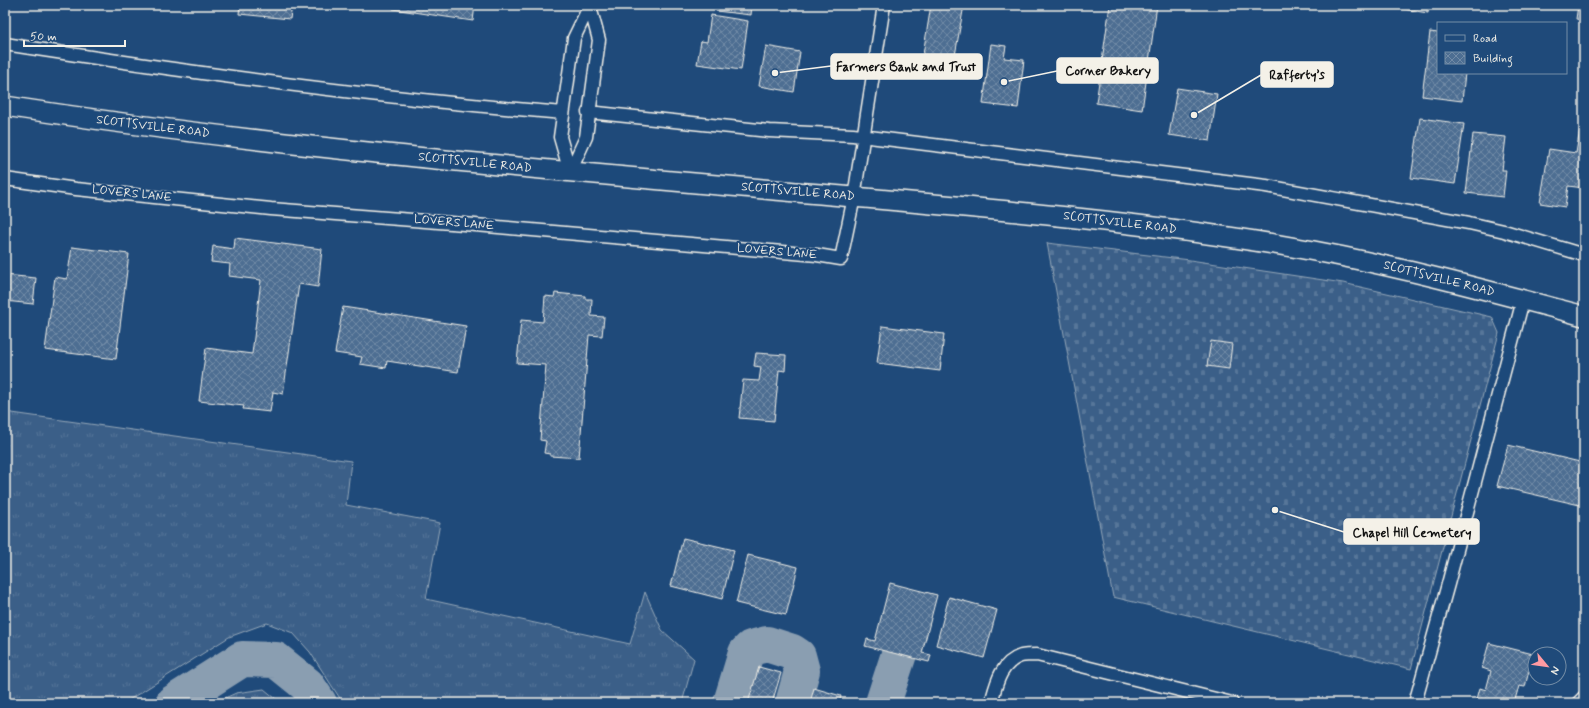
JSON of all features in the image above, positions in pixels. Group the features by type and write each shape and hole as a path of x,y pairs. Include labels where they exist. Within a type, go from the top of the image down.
{"main road":[{"name":"SCOTTSVILLE ROAD","path":"5,106 110,122 212,135 570,172 854,197 1092,220 1177,230 1279,245 1395,268 1584,316"}],"street":[{"path":"854,197 884,5"},
{"path":"570,172 586,137 588,112 599,40 590,6"},
{"path":"570,172 560,137 574,38 590,6"},
{"path":"5,44 268,82 468,105 563,113"},
{"path":"588,112 768,131 864,137 1266,186 1469,223 1510,233 1584,255"},
{"name":"LOVERS LANE","path":"5,179 76,189 122,192 271,209 578,234 817,255 841,259 854,197"},
{"path":"1415,703 1523,300"},
{"path":"991,703 998,676 1008,664 1020,656 1037,655 1232,703"},
{"path":"1578,703 1584,697"}],"green space":[{"path":"1047,243 1190,260 1343,283 1492,317 1499,333 1411,669 1113,597"},
{"path":"5,412 351,461 346,505 440,523 426,599 630,644 645,592 662,630 694,659 682,703 343,703 310,652 293,633 267,623 229,637 124,703 5,703"},
{"path":"264,689 281,703 214,703 236,693"}],"building":[{"path":"240,5 292,5 290,19 239,14"},
{"path":"393,5 475,5 473,21 393,9"},
{"path":"717,5 752,5 751,15 716,11"},
{"path":"931,5 964,5 951,78 920,73"},
{"path":"1110,5 1157,5 1142,110 1096,103"},
{"path":"1378,5 1429,5 1428,13"},
{"path":"1578,5 1584,5 1584,20 1576,19"},
{"path":"711,15 748,21 741,70 697,64 701,41 707,42"},
{"path":"1430,32 1437,33 1437,74 1465,74 1462,101 1422,96"},
{"path":"991,44 1006,46 1004,58 1024,60 1018,108 983,104"},
{"path":"766,46 800,52 794,92 759,86"},
{"path":"1177,88 1217,94 1210,141 1169,135"},
{"path":"1420,118 1464,124 1455,184 1411,178"},
{"path":"1580,129 1584,130 1584,188 1568,186 1565,207 1540,203 1549,149 1576,153"},
{"path":"1473,134 1506,137 1502,170 1506,170 1503,197 1466,193"},
{"path":"235,238 322,249 318,287 299,284 283,394 273,392 270,412 243,409 244,406 199,401 206,348 252,354 261,280 229,276 230,264 211,262 213,246 234,249"},
{"path":"72,247 129,254 116,359 45,350 55,277 67,279"},
{"path":"5,275 36,278 33,304 5,301"},
{"path":"555,293 585,296 585,299 592,299 591,316 604,317 602,336 589,335 579,458 550,456 550,454 544,453 546,441 540,440 546,365 517,363 521,320 543,322 545,296 554,297"},
{"path":"343,307 466,326 458,372 387,361 386,368 360,364 362,357 335,353"},
{"path":"882,326 944,334 940,371 877,363"},
{"path":"1211,341 1232,344 1229,369 1207,366"},
{"path":"756,353 786,355 785,371 779,370 774,421 739,418 743,380 759,381 761,367 754,366"},
{"path":"1508,445 1584,463 1584,506 1497,486"},
{"path":"683,538 734,550 722,599 671,586"},
{"path":"748,555 798,567 786,615 736,603"},
{"path":"890,583 937,595 922,653 931,655 929,662 865,646 867,639 875,641"},
{"path":"949,597 997,610 984,658 936,645"},
{"path":"1489,643 1527,652 1527,679 1525,687 1519,686 1514,703 1476,703 1480,688 1486,690 1491,671 1482,668"},
{"path":"759,667 781,673 772,703 748,703"},
{"path":"814,688 841,696 839,703 810,703"}],"taxiway":[{"path":"731,703 746,653 751,648 767,644 792,652 798,656 802,671 793,703"},
{"path":"883,703 899,654"},
{"path":"173,703 242,659 276,660 307,685 319,703"}],"place":[{"name":"Farmers Bank and Trust","path":"775,73"},
{"name":"Corner Bakery","path":"1004,82"},
{"name":"Rafferty’s","path":"1194,115"},
{"name":"Chapel Hill Cemetery","path":"1275,510"}]}
